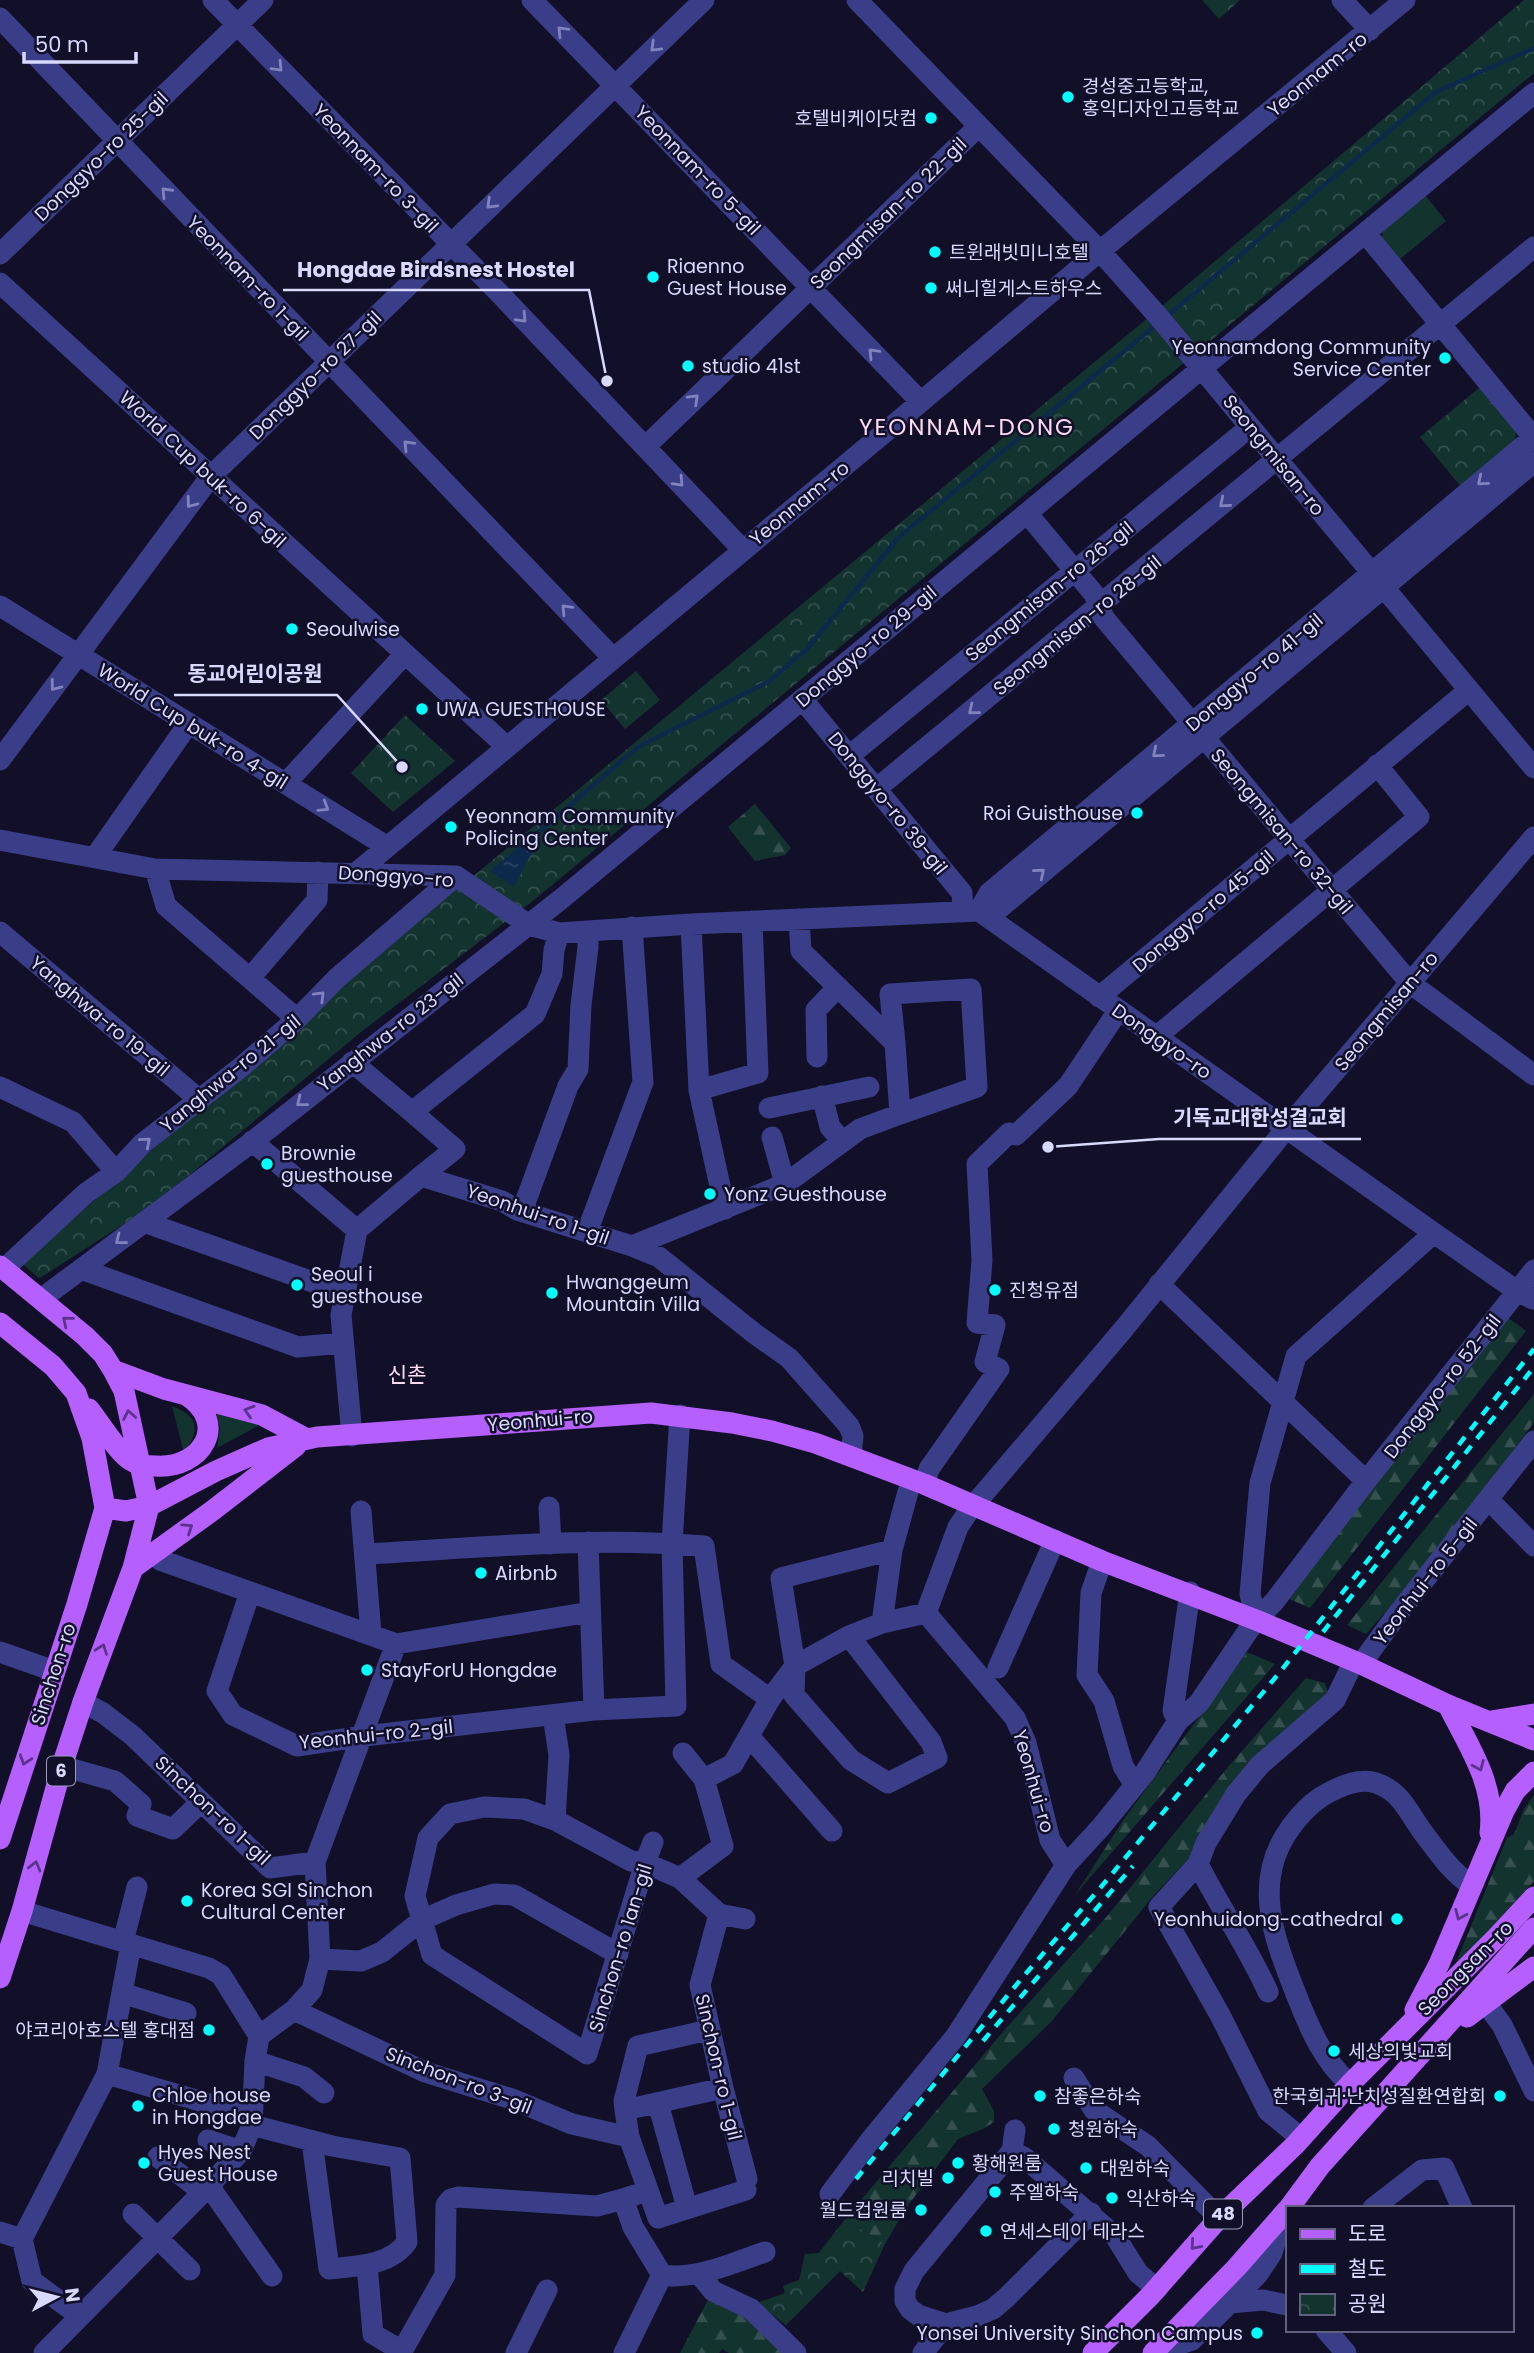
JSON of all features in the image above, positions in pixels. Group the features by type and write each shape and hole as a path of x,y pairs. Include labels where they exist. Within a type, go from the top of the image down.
{"main road":[{"name":"6","path":"2,1267 85,1336 103,1354 113,1370 124,1391 149,1506"},
{"name":"6","path":"0,1323 53,1366 76,1393 92,1438 105,1508"},
{"path":"113,1370 164,1389 262,1415 307,1439 133,1568"},
{"path":"76,1393 130,1460 142,1465 178,1465 189,1461 201,1450 208,1430 206,1417 196,1401 187,1395"},
{"name":"Yeonhui-ro","path":"105,1508 126,1511 149,1506 268,1448 307,1439 651,1412 680,1415 772,1432 851,1456 975,1505 1102,1561 1190,1592 1253,1624 1358,1662 1448,1705 1534,1740"},
{"name":"Sinchon-ro","path":"0,1978 22,1912 62,1766 133,1568 149,1506"},
{"name":"Sinchon-ro","path":"0,1839 105,1508"},
{"path":"1448,1705 1476,1756 1489,1792 1491,1808 1487,1852"},
{"path":"1488,1721 1534,1714"},
{"path":"1406,2027 1439,1964 1504,1811 1515,1791 1534,1772"},
{"name":"Seongsan-ro","path":"1093,2353 1157,2289 1219,2218 1301,2138 1350,2084 1534,1897"},
{"name":"Seongsan-ro","path":"1291,2206 1320,2166 1534,1928"},
{"path":"1433,2039 1534,1967"},
{"name":"Seongsan-ro","path":"1153,2353 1286,2212"}],"street":[{"name":"Yeonnam-ro 3-gil","path":"213,0 742,549"},
{"name":"Donggyo-ro 25-gil","path":"0,254 263,0"},
{"name":"Yeonnam-ro 5-gil","path":"532,0 920,402"},
{"name":"Donggyo-ro 27-gil","path":"0,760 211,476 704,0"},
{"name":"Seongmisan-ro","path":"857,0 1100,251 1203,368 1534,768"},
{"path":"1342,0 1370,30"},
{"name":"Yeonnam-ro","path":"356,873 1100,251 1405,0"},
{"name":"Yeonnam-ro 1-gil","path":"0,18 613,658"},
{"name":"Donggyo-ro 29-gil","path":"529,925 1534,93"},
{"name":"Seongmisan-ro 22-gil","path":"645,447 979,126"},
{"path":"1366,234 1534,437"},
{"name":"Seongmisan-ro 28-gil","path":"876,789 1534,247"},
{"name":"World Cup buk-ro 6-gil","path":"0,283 506,746"},
{"name":"Seongmisan-ro 26-gil","path":"849,756 1250,427"},
{"name":"Donggyo-ro 41-gil","path":"977,913 1377,580 1534,437"},
{"path":"1377,580 1534,462"},
{"name":"Seongmisan-ro 32-gil","path":"1027,513 1094,594 1104,618 1410,983 1534,1075"},
{"name":"World Cup buk-ro 4-gil","path":"0,606 386,846"},
{"path":"286,783 405,654"},
{"name":"Donggyo-ro 45-gil","path":"1099,997 1469,690"},
{"name":"Donggyo-ro 39-gil","path":"803,699 977,913"},
{"path":"95,858 189,723"},
{"path":"1156,1037 1419,817 1377,765"},
{"name":"Seongmisan-ro","path":"975,1505 1286,1129 1534,837"},
{"name":"Donggyo-ro","path":"0,840 155,869 456,876 529,925 559,933 752,921 977,913 1525,1295"},
{"path":"155,869 166,906 297,1019"},
{"name":"Donggyo-ro","path":"250,978 317,900 318,872"},
{"name":"Yanghwa-ro 21-gil","path":"2,1267 86,1193 116,1172 143,1143 200,1100 297,1019 337,978 456,876"},
{"path":"799,919 801,951 895,1043"},
{"path":"699,1090 758,1073 752,921"},
{"path":"691,924 699,1090 725,1209"},
{"name":"Yanghwa-ro 23-gil","path":"41,1299 252,1142 529,925"},
{"path":"587,1232 643,1082 632,927"},
{"path":"522,1212 568,1086 578,1069 588,931"},
{"name":"Yanghwa-ro 19-gil","path":"0,932 200,1100"},
{"path":"412,1112 535,1014 552,974 559,933"},
{"path":"817,1057 816,1010 838,987"},
{"path":"632,1246 785,1184 860,1129 978,1087 971,989 890,994 901,1114"},
{"path":"882,1623 892,1550 918,1482 999,1369 985,1362 995,1325 976,1323 982,1260 977,1164 1009,1133 1016,1135 1068,1086 1118,1011"},
{"path":"352,1062 455,1149 356,1230 341,1315 352,1436"},
{"path":"0,1087 73,1122 116,1172"},
{"path":"769,1108 869,1087"},
{"path":"822,1096 830,1126 842,1141"},
{"path":"772,1137 785,1184"},
{"path":"252,1142 356,1230"},
{"name":"Yeonhui-ro 1-gil","path":"421,1176 502,1200 522,1212 659,1257 789,1358 849,1426 853,1436 851,1456"},
{"path":"144,1222 344,1293"},
{"path":"830,2194 956,2036 1066,1865 1144,1774 1178,1721 1199,1703 1253,1624 1250,1594 1260,1483 1296,1356 1434,1233"},
{"path":"81,1269 298,1347 343,1343"},
{"name":"Donggyo-ro 52-gil","path":"1253,1624 1274,1602 1366,1480 1525,1295 1534,1270"},
{"path":"1159,1284 1366,1480"},
{"name":"Yeonhui-ro 2-gil","path":"250,1592 217,1691 233,1715 297,1746 594,1710 676,1706 672,1543 680,1415"},
{"name":"Yeonhui-ro 5-gil","path":"1301,2138 1268,2111 1220,2015 1159,1907 1198,1864 1206,1843 1236,1794 1260,1766 1335,1700 1358,1662 1534,1441"},
{"name":"Yeonhui-ro 5-gil","path":"1489,1500 1534,1546"},
{"path":"704,1779 733,1764 770,1699 795,1666 849,1636 882,1623 926,1613 958,1527 975,1505"},
{"path":"549,1507 551,1544"},
{"path":"361,1511 371,1634"},
{"path":"998,1668 1055,1540"},
{"path":"588,1542 594,1710"},
{"path":"365,1554 588,1542 704,1546 721,1664 770,1699"},
{"path":"849,1636 931,1742 937,1758 888,1783 851,1760 794,1695 795,1666 781,1578 892,1550"},
{"path":"154,1552 160,1560 396,1644 590,1612"},
{"path":"1102,1561 1091,1593 1087,1675 1104,1701 1123,1766 1134,1784"},
{"path":"1178,1721 1173,1711 1190,1592"},
{"name":"Yeonhui-ro","path":"926,1613 1015,1718 1026,1743 1050,1840 1066,1865"},
{"path":"259,2036 294,2010 312,1990 320,1959 316,1862 396,1644"},
{"path":"0,1652 54,1671"},
{"name":"Sinchon-ro 1-gil","path":"83,1702 134,1736 270,1868 316,1862"},
{"path":"554,1715 559,1755 555,1820"},
{"path":"749,1736 832,1831"},
{"path":"680,1878 723,1846 704,1779 682,1752"},
{"path":"62,1766 115,1781 141,1804 137,1816 173,1829 201,1802"},
{"path":"1350,2084 1335,2070 1309,2026 1283,1960 1271,1919 1268,1905 1272,1864 1284,1836 1310,1804 1319,1798 1358,1781 1373,1782 1394,1791 1448,1865 1472,1886"},
{"path":"422,1920 415,1896 428,1838 450,1814 484,1807 524,1809 555,1820 631,1861 645,1863 680,1878 719,1914 745,1919"},
{"name":"Sinchon-ro 1an-gil","path":"422,1920 432,1955 587,2054 653,1842"},
{"path":"1198,1864 1211,1891 1242,1939 1268,1992"},
{"path":"80,2316 32,2281 22,2239 107,2074 137,1887"},
{"path":"320,1959 361,1961 382,1952 422,1920 456,1905 494,1894 514,1895 618,1954"},
{"path":"22,1912 209,1968 221,1975 259,2036 251,2120 241,2151 44,2353"},
{"name":"Sinchon-ro 1-gil","path":"687,2208 746,2185 700,1985 719,1914"},
{"path":"122,1993 186,2013"},
{"name":"Seongsan-ro","path":"1485,2001 1502,2025 1534,2091"},
{"name":"Sinchon-ro 3-gil","path":"294,2010 425,2072 512,2099 572,2124 629,2137"},
{"path":"658,2103 687,2208 657,2218 629,2137 624,2101 638,2046 709,2030"},
{"path":"255,2061 304,2077 324,2093"},
{"path":"107,2074 312,2141 400,2158 407,2242 399,2253 367,2265 328,2269 312,2141"},
{"path":"1074,2078 1094,2110 1149,2146 1219,2218"},
{"path":"625,2110 723,2088"},
{"path":"208,2140 241,2151"},
{"path":"946,2324 918,2315 910,2309 905,2301 905,2288 914,2271 1014,2140 1024,2158 1115,2236 1138,2273 1157,2289"},
{"path":"158,2157 196,2187 209,2186"},
{"path":"1376,2206 1422,2170 1444,2168 1461,2206"},
{"path":"209,2186 272,2276"},
{"path":"367,2265 373,2334 401,2352 445,2275 446,2206 451,2199 458,2197 597,2206 647,2192"},
{"path":"623,2199 633,2227 662,2275"},
{"path":"923,2353 946,2324 993,2309 1091,2213"},
{"path":"133,2214 190,2270"},
{"path":"1153,2353 1192,2340 1258,2274 1272,2253 1286,2214"},
{"path":"0,2232 22,2239"},
{"path":"662,2275 699,2274 765,2252"},
{"path":"699,2274 713,2291 751,2309 796,2353"},
{"path":"624,2353 662,2275"},
{"path":"516,2353 547,2290"},
{"path":"1230,2303 1263,2300 1286,2305"},
{"path":"1328,2332 1346,2353"}],"green space":[{"path":"1202,0 1240,0 1219,19"},
{"path":"1524,0 1534,0 1534,73 534,900 361,1032 182,1181 130,1220 43,1276 39,1278 24,1265 24,1262 443,894 476,874 1155,312"},
{"path":"1424,194 1446,221 1399,260 1382,239 1383,229"},
{"path":"1480,387 1516,432 1515,443 1462,488 1420,437"},
{"path":"636,671 660,700 625,729 601,700"},
{"path":"405,715 455,761 393,812 351,773"},
{"path":"755,804 791,848 785,855 755,861 728,827"},
{"path":"1507,1317 1526,1331 1310,1608 1287,1598"},
{"path":"1534,1394 1534,1422 1402,1593 1366,1634 1347,1625"},
{"path":"172,1406 188,1415 194,1425 193,1437 184,1453"},
{"path":"216,1411 258,1423 258,1426 217,1448 220,1428"},
{"path":"1247,1652 1275,1664 1075,1895 1124,1819"},
{"path":"1306,1678 1325,1683 1329,1695 1192,1855 1155,1894 1051,2022 982,2089 994,2111 994,2122 958,2139 906,2208 885,2244 845,2219 1007,2027 1109,1914 1228,1767"},
{"path":"1534,1795 1534,1881 1460,1962 1457,1960 1507,1838 1514,1834 1524,1809"},
{"path":"845,2219 885,2244 863,2292 840,2271 786,2325 757,2303 785,2293 783,2286 799,2280 805,2254 819,2253"},
{"path":"709,2298 747,2317 786,2353 729,2353 722,2349 719,2353 680,2353"}],"water":[{"path":"534,834 539,839 514,887 490,871"}],"waterway":[{"path":"1167,316 1436,92 1534,48"},
{"path":"535,835 638,747 768,682 806,650 898,538 1157,324"}],"railway":[{"path":"856,2179 1280,1672 1534,1349"},
{"path":"1323,1632 1534,1367"},
{"path":"983,2041 1133,1866"}],"place":[{"name":"경성중고등학교, 홍익디자인고등학교","path":"1068,97"},
{"name":"호텔비케이닷컴","path":"931,118"},
{"name":"트윈래빗미니호텔","path":"935,252"},
{"name":"Riaenno Guest House","path":"653,277"},
{"name":"써니힐게스트하우스","path":"931,288"},
{"name":"Yeonnamdong Community Service Center","path":"1445,358"},
{"name":"studio 41st","path":"688,366"},
{"name":"Hongdae Birdsnest Hostel","path":"607,381"},
{"name":"Seoulwise","path":"292,629"},
{"name":"UWA GUESTHOUSE","path":"422,709"},
{"name":"동교어린이공원","path":"402,767"},
{"name":"Roi Guisthouse","path":"1137,813"},
{"name":"Yeonnam Community Policing Center","path":"451,827"},
{"name":"기독교대한성결교회","path":"1048,1147"},
{"name":"Brownie guesthouse","path":"267,1164"},
{"name":"Yonz Guesthouse","path":"710,1194"},
{"name":"Seoul i guesthouse","path":"297,1285"},
{"name":"진청유점","path":"995,1290"},
{"name":"Hwanggeum Mountain Villa","path":"552,1293"},
{"name":"Airbnb","path":"481,1573"},
{"name":"StayForU Hongdae","path":"367,1670"},
{"name":"Korea SGI Sinchon Cultural Center","path":"187,1901"},
{"name":"Yeonhuidong-cathedral","path":"1397,1919"},
{"name":"야코리아호스텔 홍대점","path":"209,2030"},
{"name":"세상의빛교회","path":"1334,2051"},
{"name":"참좋은하숙","path":"1040,2096"},
{"name":"한국희귀·난치성질환연합회","path":"1500,2096"},
{"name":"Chloe house in Hongdae","path":"138,2106"},
{"name":"청원하숙","path":"1054,2129"},
{"name":"Hyes Nest Guest House","path":"144,2163"},
{"name":"황해원룸","path":"958,2163"},
{"name":"대원하숙","path":"1086,2168"},
{"name":"리치빌","path":"948,2178"},
{"name":"주엘하숙","path":"995,2192"},
{"name":"익산하숙","path":"1112,2198"},
{"name":"월드컵원룸","path":"921,2210"},
{"name":"연세스테이 테라스","path":"986,2231"},
{"name":"Yonsei University Sinchon Campus","path":"1257,2333"}],"district":[{"name":"YEONNAM-DONG","path":"967,427"},
{"name":"신촌","path":"407,1375"}]}
